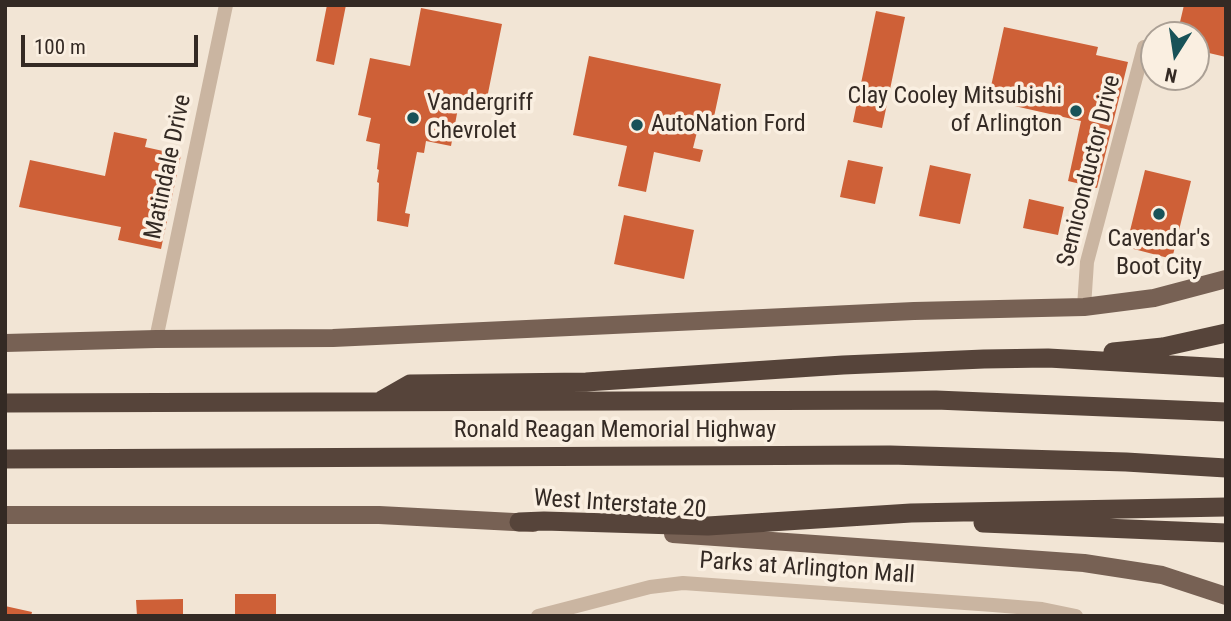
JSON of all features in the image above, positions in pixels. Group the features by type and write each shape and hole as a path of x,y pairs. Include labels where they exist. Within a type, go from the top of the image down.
{"highway":[{"path":"381,401 410,384 586,382 843,365 1048,358 1163,347 1226,333"},
{"path":"1048,358 1226,368"},
{"name":"Ronald Reagan Memorial Highway","path":"5,403 936,400 1226,412"},
{"name":"Ronald Reagan Memorial Highway","path":"5,459 890,455 1126,462 1226,468"},
{"path":"783,523 911,513 1226,507"},
{"path":"519,522 696,526 956,522 1226,533"}],"main road":[{"path":"5,343 333,338 914,311 1084,307 1154,298 1226,279"},
{"name":"West Interstate 20","path":"5,515 379,514 519,522 1084,563 1162,575 1226,596"}],"street":[{"name":"Matindale Drive","path":"156,339 226,5"},
{"name":"Semiconductor Drive","path":"1084,307 1087,262 1140,62"},
{"name":"Parks at Arlington Mall","path":"538,616 650,587 683,583 971,603 1042,609 1076,616"}],"building":[{"path":"327,5 346,5 334,65 316,61"},
{"path":"1184,5 1226,5 1226,57 1210,53 1210,21 1180,21"},
{"name":"Vandergriff Chevrolet","path":"421,8 502,24 484,113 458,108 451,146 426,141 424,153 417,152 405,213 410,214 408,227 377,221 380,144 366,141 371,118 358,115 370,58 410,66"},
{"name":"Clay Cooley Mitsubishi of Arlington","path":"876,11 905,17 882,128 853,122"},
{"name":"Clay Cooley Mitsubishi of Arlington","path":"1004,27 1098,47 1096,55 1128,62 1097,188 1068,181 1081,121 988,100"},
{"name":"AutoNation Ford","path":"589,56 721,84 712,126 699,124 693,148 703,150 700,162 654,152 646,192 618,186 627,146 573,135"},
{"path":"114,132 147,139 145,147 181,155 161,249 118,240 121,227 19,207 30,160 105,176"},
{"name":"Clay Cooley Mitsubishi of Arlington","path":"848,160 883,167 875,204 840,197"},
{"name":"Clay Cooley Mitsubishi of Arlington","path":"930,165 971,174 960,224 919,216"},
{"name":"Cavendar's Boot City","path":"1145,170 1191,181 1172,259 1126,247"},
{"name":"Clay Cooley Mitsubishi of Arlington","path":"1029,199 1064,207 1058,235 1023,228"},
{"path":"624,215 694,230 684,279 614,264"},
{"path":"235,594 276,594 276,616 235,616"},
{"path":"183,599 183,616 137,616 136,600"},
{"path":"5,606 32,612 31,616 5,616"}],"place":[{"name":"Clay Cooley Mitsubishi of Arlington","path":"1076,111"},
{"name":"Vandergriff Chevrolet","path":"413,118"},
{"name":"AutoNation Ford","path":"637,125"},
{"name":"Cavendar's Boot City","path":"1159,214"}]}
